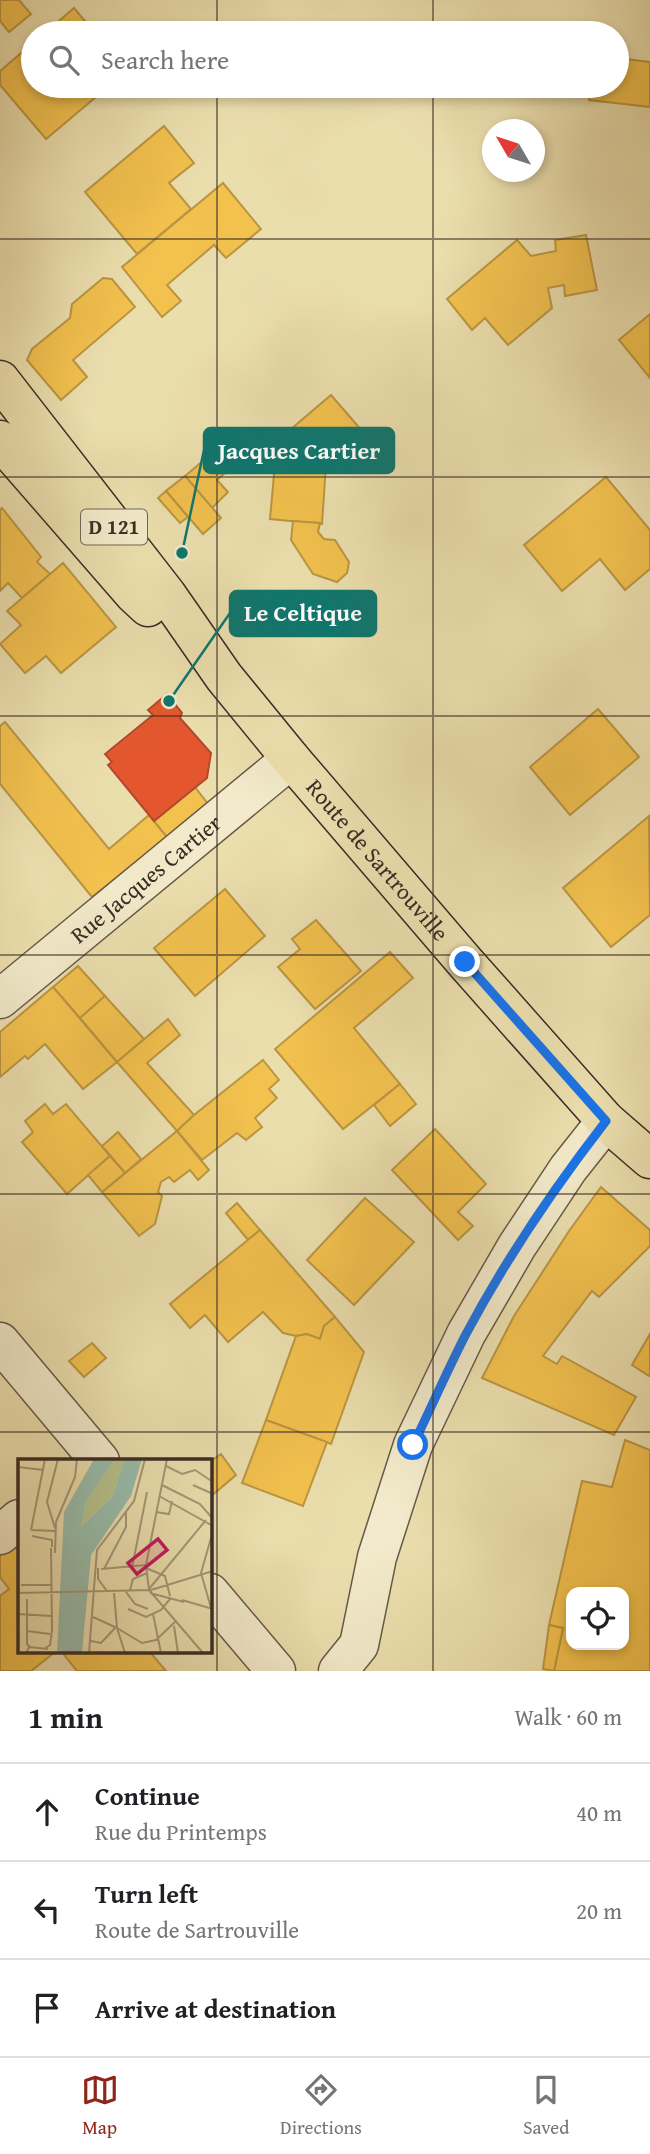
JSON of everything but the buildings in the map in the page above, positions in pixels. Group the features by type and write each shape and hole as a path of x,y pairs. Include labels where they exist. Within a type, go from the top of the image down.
{"main road":[{"name":"Route de Sartrouville","path":"0,380 167,595 224,677 291,759 606,1121 650,1159"},
{"name":"Route de Sartrouville","path":"0,440 134,594 224,677"}],"street":[{"name":"Rue Jacques Cartier","path":"0,999 291,759"},
{"path":"338,1671 359,1645 377,1557 413,1445 466,1334 517,1246 568,1169 606,1121"},
{"path":"0,1343 95,1459"},
{"path":"0,1535 18,1521"},
{"path":"212,1595 276,1671"}],"place":[{"name":"Jacques Cartier","path":"182,553"},
{"name":"Le Celtique","path":"169,701"}],"route":[{"path":"413,1445 466,1334 517,1246 568,1169 606,1121 465,962"}]}
